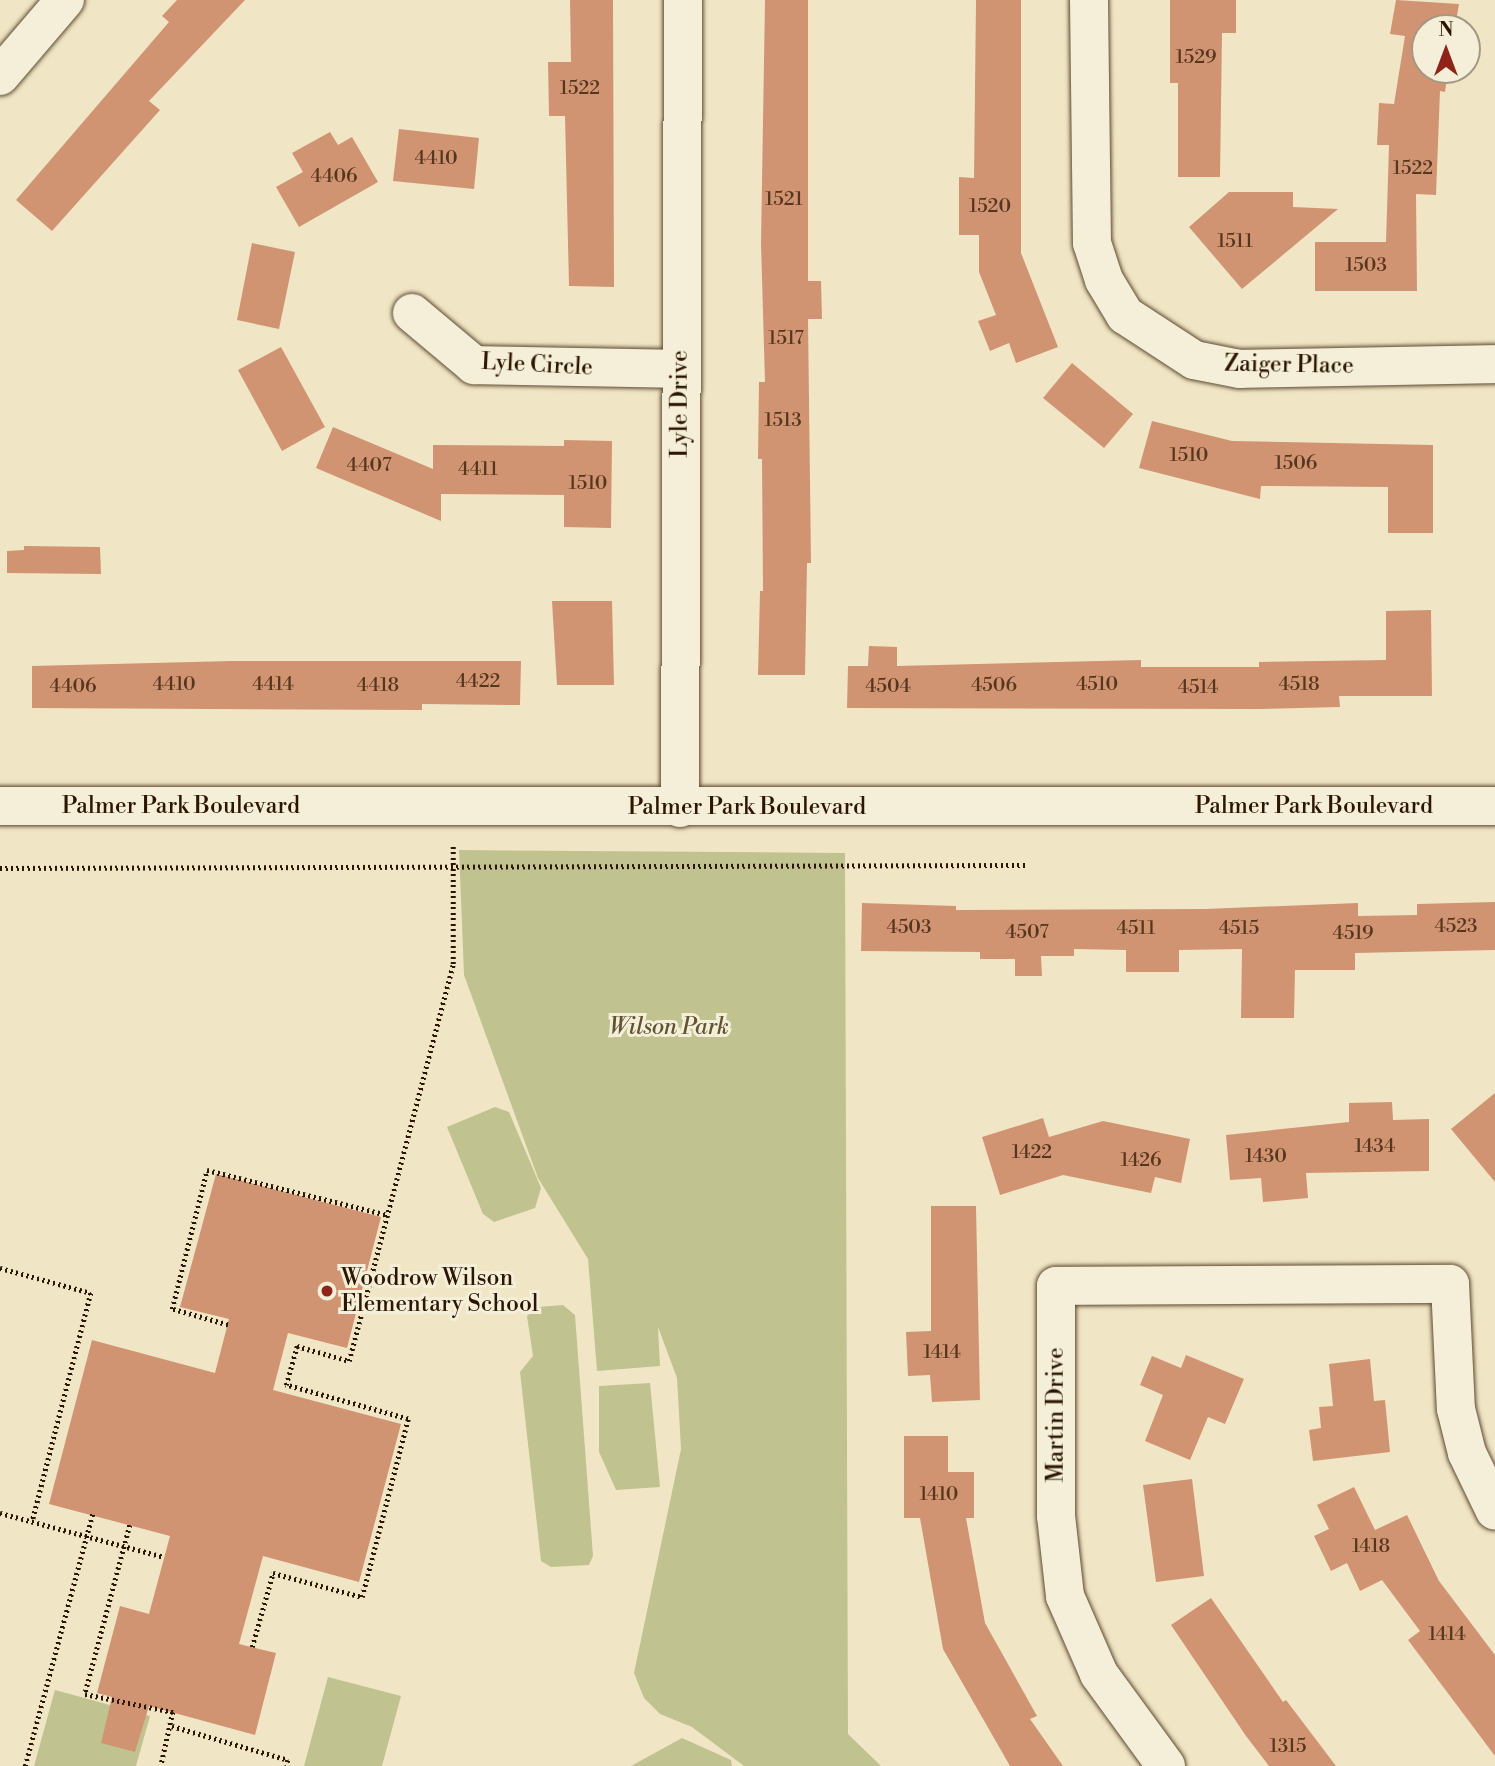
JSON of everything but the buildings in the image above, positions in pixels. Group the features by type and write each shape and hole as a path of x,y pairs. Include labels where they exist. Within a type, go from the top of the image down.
{"street":[{"path":"0,76 65,0"},
{"name":"Lyle Drive","path":"680,808 683,0"},
{"name":"Zaiger Place","path":"1089,0 1092,243 1104,280 1125,315 1194,360 1240,369 1495,364"},
{"name":"Lyle Circle","path":"412,313 474,365 680,369"},
{"name":"Palmer Park Boulevard","path":"0,806 1495,806"},
{"name":"Martin Drive","path":"1166,1766 1099,1674 1065,1596 1056,1516 1056,1286 1450,1284 1456,1409 1467,1453 1495,1511"}],"path":[{"path":"252,1647 273,1573 362,1597 408,1419 286,1385 297,1346 349,1361 453,964 452,807"},
{"path":"0,868 1026,865"},
{"path":"228,1325 172,1310 207,1170 387,1215"},
{"path":"0,1268 90,1293 32,1522"},
{"path":"25,1766 84,1535 93,1513"},
{"path":"0,1514 164,1557"},
{"path":"130,1525 85,1694 173,1712 161,1766"},
{"path":"172,1726 288,1759 286,1766"}],"green space":[{"name":"Wilson Park","path":"459,850 845,853 848,1734 881,1766 744,1766 692,1727 660,1714 644,1698 634,1673 681,1449 677,1378 658,1327 660,1366 597,1371 588,1259 538,1178 464,975"},
{"path":"495,1107 509,1112 541,1188 535,1208 494,1222 483,1214 447,1127"},
{"path":"563,1305 575,1315 593,1556 589,1565 551,1567 541,1561 520,1372 533,1356 527,1316 538,1307"},
{"path":"650,1383 660,1487 616,1490 599,1452 599,1386"},
{"path":"328,1677 401,1696 382,1766 304,1766"},
{"path":"55,1690 150,1716 136,1766 34,1766"},
{"path":"682,1738 731,1760 732,1766 631,1766"}],"place":[{"name":"Woodrow Wilson Elementary School","path":"327,1291"}]}
